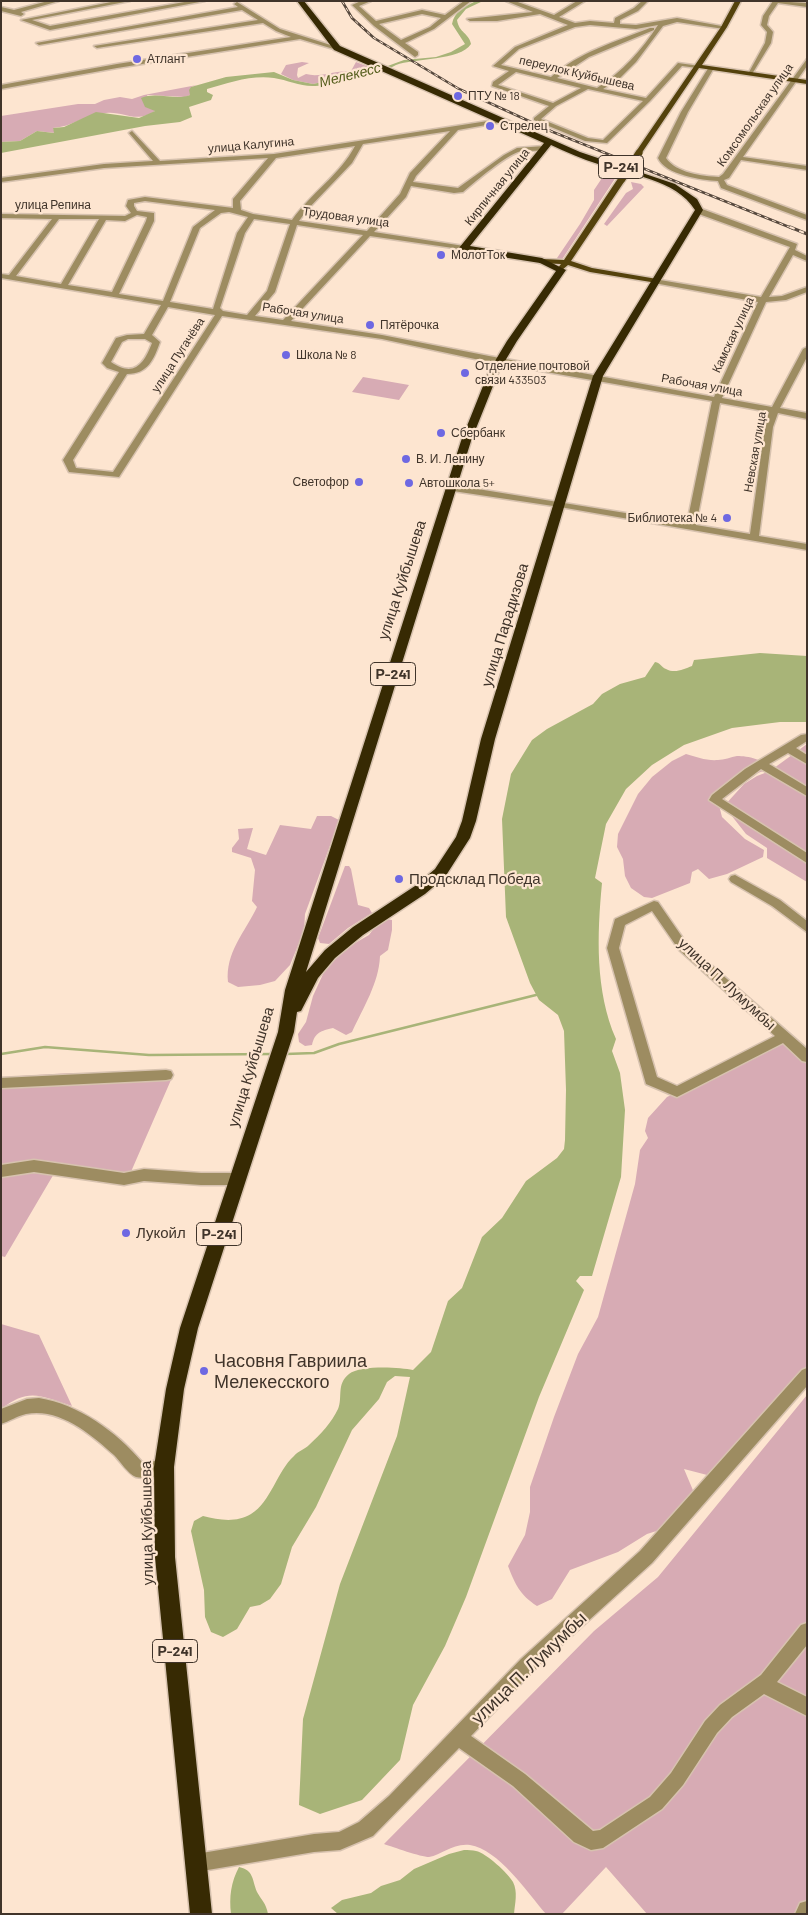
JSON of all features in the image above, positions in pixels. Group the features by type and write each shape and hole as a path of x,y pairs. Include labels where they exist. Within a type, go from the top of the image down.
{"highway":[{"name":"Р-241","path":"300,1 309,10 324,33 337,48 501,121 546,145 591,160 644,174 695,201 698,212"},
{"name":"Кирпичная улица","path":"464,248 546,145"},
{"name":"улица Парадизова","path":"287,1027 312,975 330,954 358,931 420,890 440,873 462,838 469,821 488,739 597,378 606,359 698,212"},
{"name":"Трудовая улица","path":"464,248 564,266"},
{"name":"улица Куйбышева","path":"201,1914 165,1557 164,1467 175,1389 188,1328 287,1027 293,990 453,488 466,441 482,398 500,361 564,266"}],"main road":[{"path":"654,281 564,266 724,27 738,1"},
{"path":"697,66 807,82"}],"street":[{"path":"15,12 56,1"},
{"path":"88,1 140,39"},
{"path":"24,20 127,1"},
{"path":"24,20 50,28 202,1"},
{"path":"233,1 278,30 337,48"},
{"path":"368,1 354,5 369,21 376,23 422,12 445,17"},
{"path":"402,42 432,28 468,1"},
{"path":"509,1 574,25 590,23 636,27 669,21 724,27"},
{"path":"554,18 582,1"},
{"path":"617,25 617,19 637,10 645,1"},
{"path":"750,73 768,43 770,32 764,25 766,16 777,1 807,5"},
{"path":"38,43 244,8"},
{"path":"1,9 22,14 24,20"},
{"path":"470,19 498,20 538,13"},
{"path":"97,46 264,21"},
{"path":"553,78 560,71 581,58 669,21"},
{"path":"376,23 386,34 416,52 415,55"},
{"name":"переулок Куйбышева","path":"574,25 517,48 496,66 648,100 680,64 697,66"},
{"path":"599,89 608,84 636,58 654,37 661,25"},
{"path":"1,87 117,66 324,33"},
{"name":"Комсомольская улица","path":"720,179 726,176 807,61"},
{"path":"710,68 681,116 673,138 662,158 666,164 684,172 704,178 720,179 724,186 807,218"},
{"path":"515,70 495,83 495,86 554,105"},
{"path":"586,87 554,105 536,119 600,143 608,140 648,100"},
{"name":"улица Калугина","path":"1,180 104,166 274,156 501,121"},
{"path":"285,323 369,233 410,184 413,175 456,128"},
{"path":"132,133 158,163"},
{"path":"249,317 271,292 294,222 303,209 350,162 360,143"},
{"path":"410,184 454,191 460,190 506,156 519,149 546,145"},
{"path":"147,336 166,303 196,227 219,211 233,211 236,201 274,156"},
{"path":"739,158 807,168"},
{"name":"Трудовая улица","path":"135,213 130,206 131,202 146,199 464,248"},
{"path":"698,212 792,249 807,259"},
{"path":"114,296 149,225 151,215 135,213"},
{"name":"улица Репина","path":"1,216 128,219 135,213"},
{"name":"улица Пугачёва","path":"124,371 68,460 72,470 116,475 220,313 216,308 241,233 252,216"},
{"path":"11,277 58,217"},
{"path":"63,287 104,217"},
{"name":"Камская улица","path":"691,528 716,401 763,300 792,249"},
{"name":"Рабочая улица","path":"1,276 220,313 382,337 500,361 807,416"},
{"path":"654,281 763,300 783,298 807,289"},
{"path":"147,336 156,342 146,364 135,370 124,371 106,363 119,340 127,337 147,336"},
{"name":"Невская улица","path":"754,538 769,427 774,411 807,349"},
{"path":"453,488 560,504 807,547"},
{"path":"805,737 749,772 715,800 807,859"},
{"path":"788,748 807,760"},
{"path":"762,765 807,792"},
{"path":"734,879 776,903 807,928"},
{"name":"улица П. Лумумбы","path":"784,1037 677,1092 651,1080 613,948 619,922 654,905 683,948 807,1057"},
{"path":"1,1083 166,1075"},
{"path":"1,1172 34,1166 60,1168 124,1179 144,1176 236,1179"},
{"name":"улица П. Лумумбы","path":"196,1863 314,1843 340,1841 366,1829 395,1802 527,1665 646,1557 807,1375"},
{"path":"1,1417 22,1406 44,1405 54,1407 80,1420 110,1441 131,1460 138,1470 164,1467"},
{"path":"458,1737 518,1780 581,1835 591,1841 603,1839 656,1803 677,1779 711,1727 726,1711 763,1684 807,1631"},
{"path":"763,1684 807,1707"},
{"path":"804,1914 807,1910"}],"shaded area":[{"path":"476,1 483,1 466,9 457,20 471,44 457,53 447,56 404,63 379,73 324,85 305,85 265,77 240,80 207,89 207,92 213,95 211,100 189,107 192,117 180,122 145,126 1,153 1,142 20,141 37,131 54,133 53,128 64,127 96,112 139,118 155,111 145,107 141,98 153,95 184,97 190,95 189,90 191,87 226,77 274,72 293,80 313,84 374,71 404,60 436,57 451,52 465,44 452,24 453,20 464,7"},
{"path":"302,62 309,63 298,68 298,78 306,74 317,75 351,71 356,62 377,70 313,84 293,80 281,74 286,65"},
{"path":"197,85 191,87 190,95 185,97 147,95 155,111 142,117 113,113 99,114 53,128 55,133 37,131 20,141 1,142 1,116 78,104 95,104 120,97 132,99 144,95"},
{"path":"606,172 618,174 561,261 555,261 594,200 594,190"},
{"path":"631,182 641,184 644,187 607,226 604,224 626,193 633,189"},
{"path":"363,377 409,385 399,400 352,392"},
{"path":"760,653 807,656 807,722 780,722 732,728 684,745 652,765 626,789 606,824 595,878 602,883 599,923 601,982 609,1021 616,1039 612,1051 620,1073 625,1110 621,1177 592,1276 580,1276 576,1281 584,1290 539,1397 466,1597 445,1646 413,1705 400,1760 362,1800 320,1814 299,1805 303,1719 340,1584 397,1436 410,1377 395,1376 387,1382 379,1399 352,1430 316,1507 292,1547 281,1584 270,1599 260,1605 250,1607 237,1629 223,1637 211,1632 205,1617 204,1590 191,1531 194,1521 203,1516 239,1519 258,1509 288,1462 313,1441 332,1419 338,1409 342,1382 349,1374 354,1371 370,1368 413,1370 431,1352 448,1301 462,1288 482,1237 502,1218 526,1181 557,1158 564,1149 566,1090 564,1031 558,1015 539,1000 530,983 506,917 502,819 511,774 532,740 547,729 593,704 602,694 620,684 645,677 655,662 666,669 676,671 692,666 694,660"},
{"path":"807,744 807,882 767,858 767,848 746,834 724,806 744,784 770,771"},
{"path":"686,754 714,760 723,760 737,756 746,757 756,759 767,766 769,770 747,778 719,805 722,817 745,839 764,850 763,857 727,874 709,879 698,869 692,872 690,883 652,898 644,897 631,888 625,876 623,859 617,847 618,834 638,794 652,777 672,761"},
{"path":"317,816 331,816 341,821 335,832 305,914 304,931 290,965 275,981 260,985 238,987 228,982 230,962 237,943 257,907 252,901 255,870 251,858 232,852 232,848 239,839 238,829 253,828 247,849 266,855 280,825 311,829"},
{"path":"345,866 349,866 351,869 358,905 369,908 372,913 348,928 329,944 320,943 318,938"},
{"path":"386,919 392,920 388,950 380,956 374,986 352,1032 346,1035 333,1028 319,1033 312,1045 305,1046 299,1042 298,1034 306,1022 313,996 324,972 343,950 369,935 374,928"},
{"path":"782,1041 807,1061 807,1369 711,1476 684,1469 695,1495 666,1528 647,1534 618,1552 570,1570 552,1599 537,1606 526,1598 519,1589 508,1566 525,1535 530,1512 530,1487 554,1417 578,1354 598,1317 635,1184 640,1150 648,1138 645,1131 648,1118 667,1097"},
{"path":"72,1073 174,1073 130,1174 55,1172 5,1257 1,1256 1,1077"},
{"path":"1,1324 39,1335 72,1406 43,1397 28,1396 11,1402 1,1409"},
{"path":"807,1395 807,1914 647,1914 606,1867 562,1914 546,1914 511,1873 491,1854 481,1848 464,1845 453,1847 434,1856 425,1857 384,1844 594,1631 658,1577"},
{"path":"464,1850 475,1851 485,1855 507,1874 513,1882 515,1890 514,1914 338,1914 331,1908 342,1900 371,1893 381,1886 400,1880 414,1869 449,1854"},
{"path":"239,1867 244,1868 250,1873 268,1914 231,1914 231,1890"}],"waterway":[{"path":"286,1054 314,1053 339,1044 536,995"},
{"path":"1,1054 45,1047 149,1055 273,1054"}],"railway":[{"path":"342,1 352,18 374,38 459,89 553,132 794,229"},
{"path":"790,227 807,234"}],"place":[{"name":"Атлант","path":"137,59"},
{"name":"ПТУ № 18","path":"458,96"},
{"name":"Стрелец","path":"490,126"},
{"name":"МолотТок","path":"441,255"},
{"name":"Пятёрочка","path":"370,325"},
{"name":"Школа № 8","path":"286,355"},
{"name":"Отделение почтовой связи 433503","path":"465,373"},
{"name":"Сбербанк","path":"441,433"},
{"name":"В. И. Ленину","path":"406,459"},
{"name":"Светофор","path":"359,482"},
{"name":"Автошкола 5+","path":"409,483"},
{"name":"Библиотека № 4","path":"727,518"},
{"name":"Продсклад Победа","path":"399,879"},
{"name":"Лукойл","path":"126,1233"},
{"name":"Часовня Гавриила Мелекесского","path":"204,1371"}],"water label":[{"name":"Мелекесс","path":"350,75"}]}
